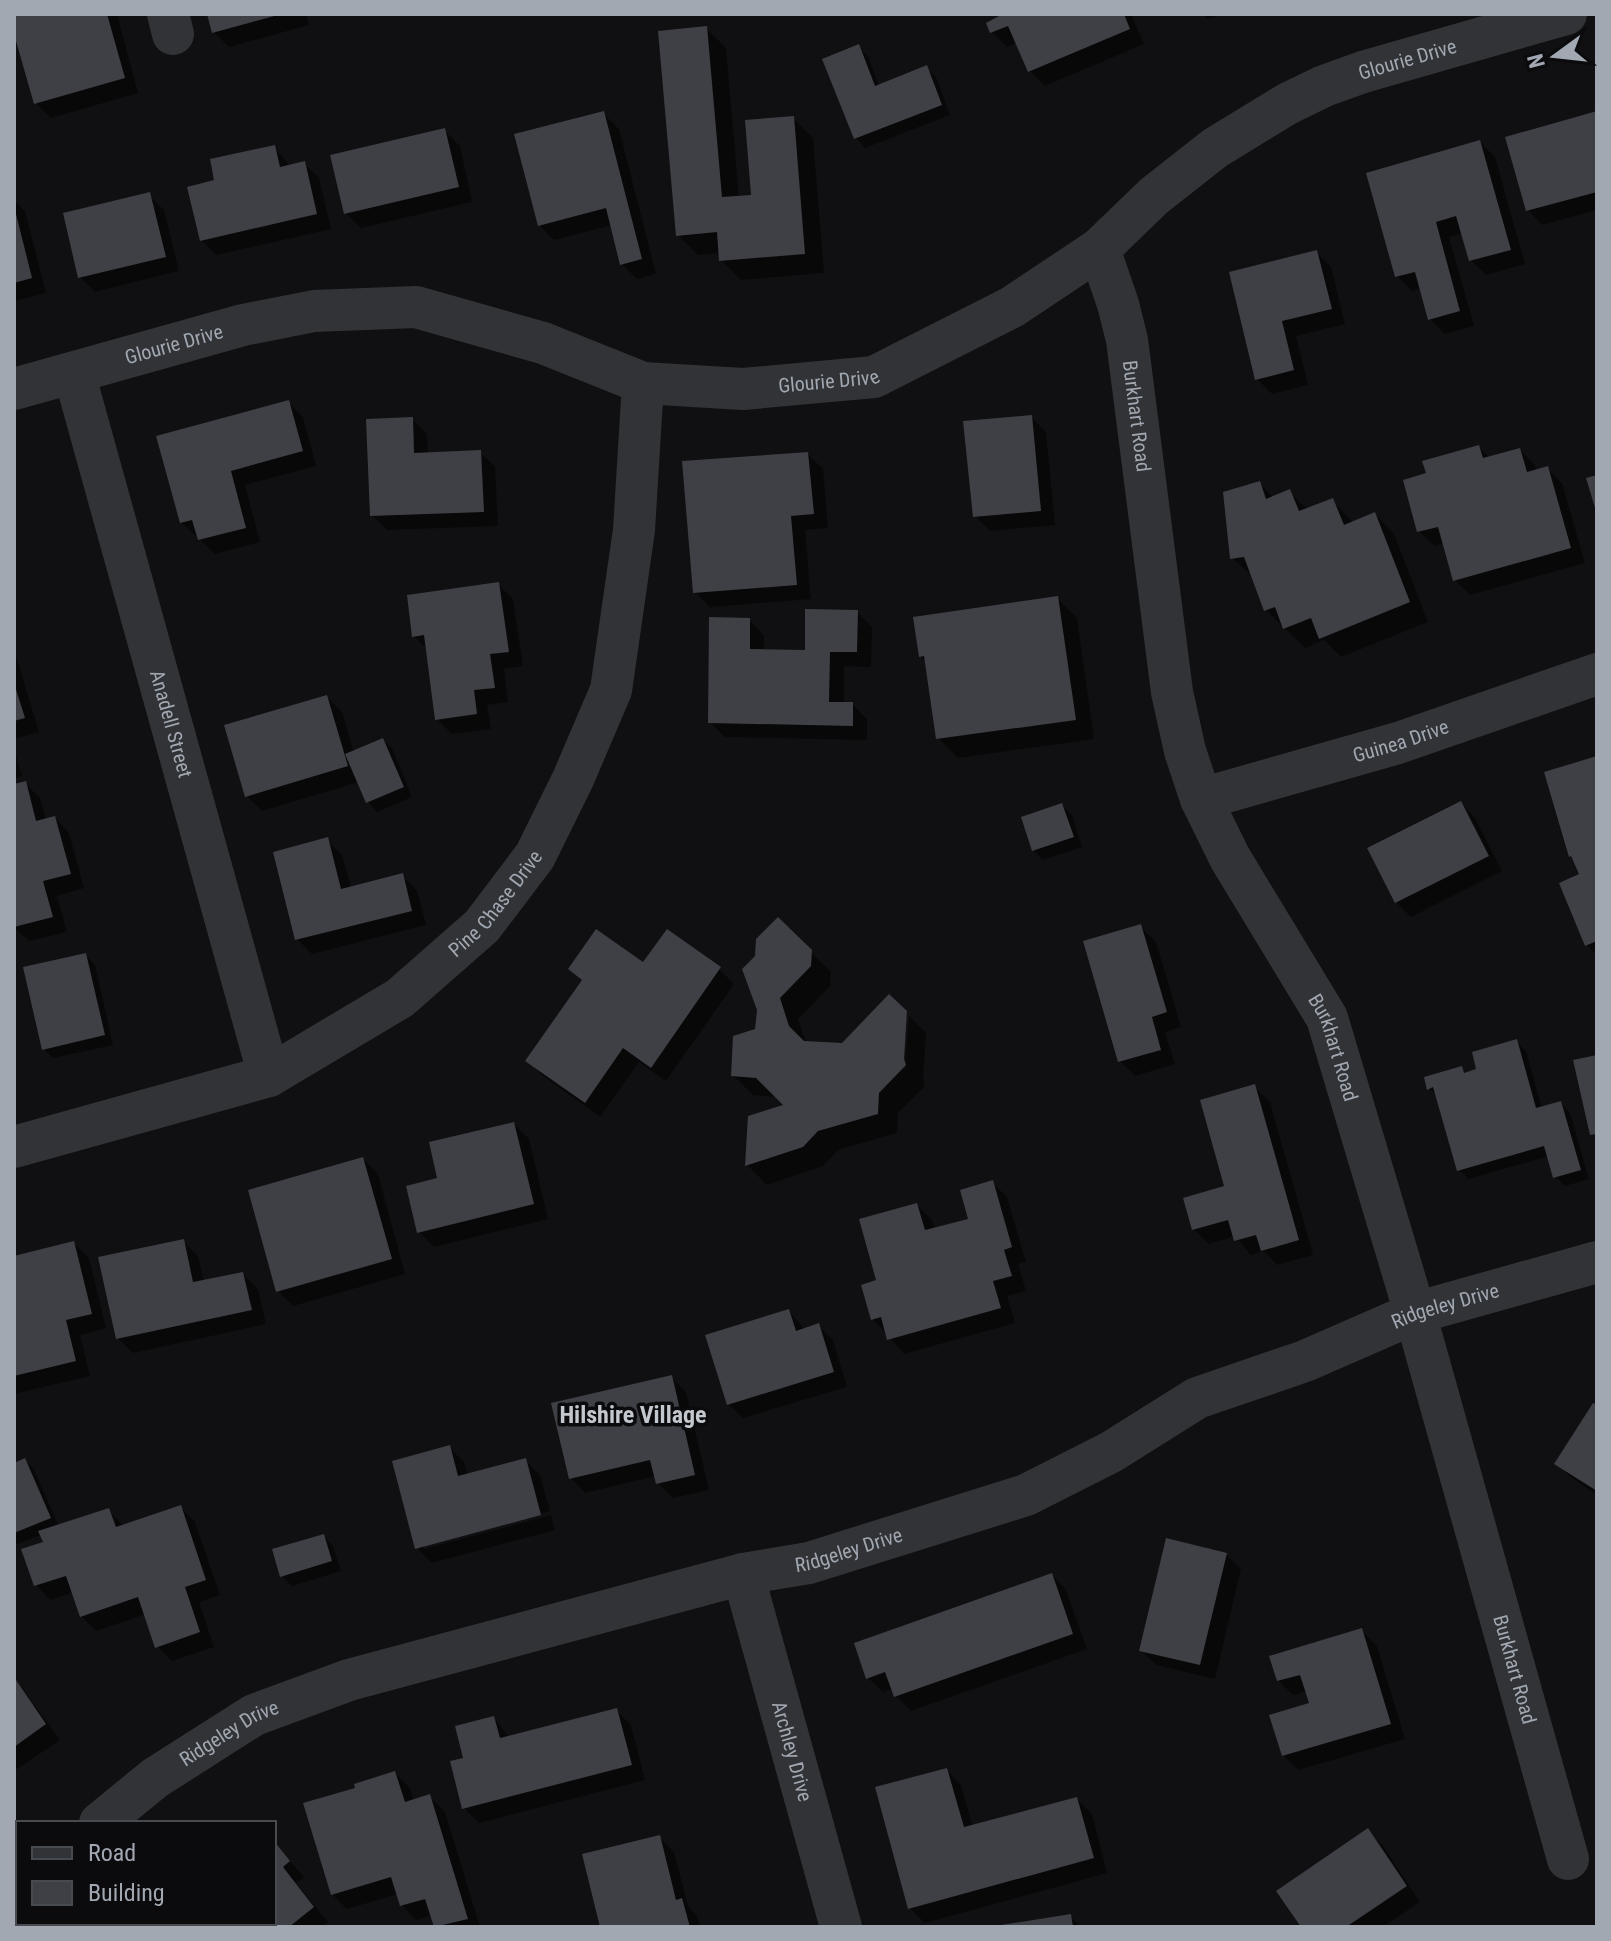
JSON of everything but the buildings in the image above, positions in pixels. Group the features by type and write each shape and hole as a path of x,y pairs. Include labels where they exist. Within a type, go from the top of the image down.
{"street":[{"name":"Glourie Drive","path":"14,389 243,325 314,311 416,307 543,343 643,383 743,389 874,377 1012,307 1099,249 1154,196 1203,158 1287,104 1363,72 1566,14"},
{"name":"Burkhart Road","path":"1099,249 1127,340 1172,692 1185,751 1201,799 1230,858 1327,1018 1415,1313 1568,1859"},
{"name":"Anadell Street","path":"74,373 269,1076"},
{"name":"Pine Chase Drive","path":"14,1147 269,1076 400,998 482,926 535,856 573,779 611,690 634,530 643,383"},
{"name":"Guinea Drive","path":"1201,799 1398,743 1597,674"},
{"name":"Ridgeley Drive","path":"102,1821 155,1778 254,1715 349,1680 743,1574 809,1563 1026,1495 1111,1452 1197,1398 1305,1361 1415,1313 1597,1262"},
{"name":"Archley Drive","path":"743,1574 841,1927"}],"district":[{"name":"Hilshire Village","path":"633,1415"}]}
